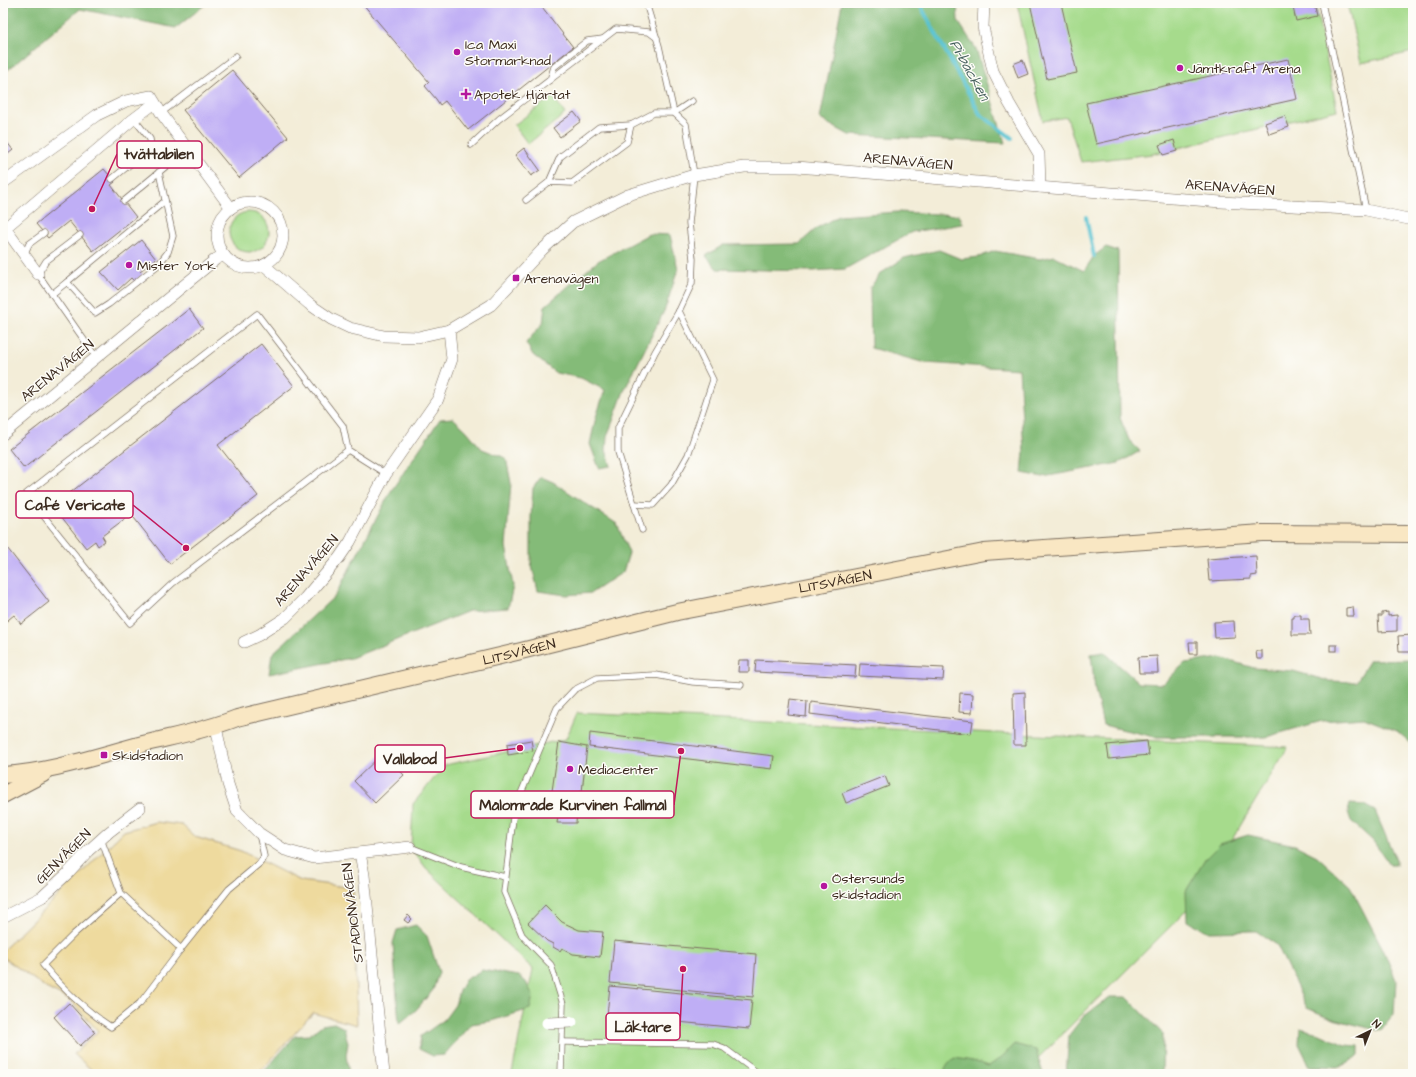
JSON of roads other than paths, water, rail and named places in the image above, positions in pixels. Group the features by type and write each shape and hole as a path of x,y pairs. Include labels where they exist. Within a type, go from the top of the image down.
{"main road":[{"name":"LITSVÄGEN","path":"3,775 57,767 216,727 237,718 517,652 677,612 984,552 1262,533 1413,534"},
{"name":"LITSVÄGEN","path":"3,795 57,767"}],"street":[{"path":"984,3 983,27 993,71 1009,103 1039,154 1040,187"},
{"path":"3,183 97,115 126,101 151,96 160,113 231,208"},
{"path":"38,274 5,228 155,103"},
{"name":"ARENAVÄGEN","path":"264,265 309,304 331,319 350,328 384,336 418,337 449,330 491,305 542,250 573,222 628,195 694,174 744,167 797,167 1221,202 1366,210 1413,220"},
{"path":"252,202 264,205 275,213 282,225 283,237 281,248 273,259 256,268 242,267 232,263 224,255 218,243 218,226 223,216 231,208 242,203 252,202"},
{"name":"ARENAVÄGEN","path":"3,434 216,259 224,255"},
{"name":"ARENAVÄGEN","path":"244,642 259,635 284,618 305,598 339,558 350,542 386,474 438,399 452,359 449,330"},
{"name":"STADIONVÄGEN","path":"216,727 228,784 237,812 259,833 284,850 314,858 360,853 364,875 384,1074"},
{"name":"GENVÄGEN","path":"3,917 42,898 101,839 140,808"},
{"path":"360,853 410,847"},
{"path":"547,1023 572,1022"}],"lane":[{"path":"642,530 618,452 618,428 655,352 679,310 692,283 693,259 688,223 694,174 686,124 674,113 657,38 646,3"},
{"path":"1322,3 1366,210"},
{"path":"471,146 498,119 616,29 649,32 657,38"},
{"path":"160,113 236,56"},
{"path":"526,200 549,182 560,157 599,126 631,125 654,113 674,113 692,101"},
{"path":"112,179 151,147 150,139 134,119"},
{"path":"549,182 572,183 628,142 631,125"},
{"path":"124,201 187,149"},
{"path":"67,282 95,312 109,304 158,265 168,252 173,236 159,172"},
{"path":"52,294 165,201"},
{"path":"24,254 29,244 44,233"},
{"path":"80,235 46,261 38,274 96,357"},
{"path":"634,504 653,505 671,485 688,454 713,380 679,310"},
{"path":"348,450 173,584 130,623 26,494 257,314 343,426 348,450 386,474"},
{"path":"561,1074 563,1004 551,965 522,935 504,892 514,810 557,708 574,690 597,678 656,675 693,682 741,685"},
{"path":"121,893 74,934 43,965 60,986 98,1019 111,1027 140,1003 229,890 260,863 264,856 259,833"},
{"path":"101,839 121,893 182,949"},
{"path":"410,847 462,867 505,877"},
{"path":"562,1042 713,1044 724,1048 758,1074"}],"waterway":[{"name":"Pi-bäcken","path":"919,3 980,114 1012,138"},
{"name":"Pi-bäcken","path":"1086,217 1094,256"}],"place":[{"name":"Ica Maxi Stormarknad","path":"457,52"},
{"name":"Jämtkraft Arena","path":"1180,68"},
{"name":"Apotek Hjärtat","path":"466,94"},
{"name":"tvättabilen","path":"92,209"},
{"name":"Mister York","path":"129,265"},
{"name":"Arenavägen","path":"516,278"},
{"name":"Café Vericate","path":"186,548"},
{"name":"Vallabod","path":"520,748"},
{"name":"Målområde Kurvinen fallmål","path":"681,751"},
{"name":"Skidstadion","path":"104,755"},
{"name":"Mediacenter","path":"570,769"},
{"name":"Östersunds skidstadion","path":"824,886"},
{"name":"Läktare","path":"683,969"}]}
